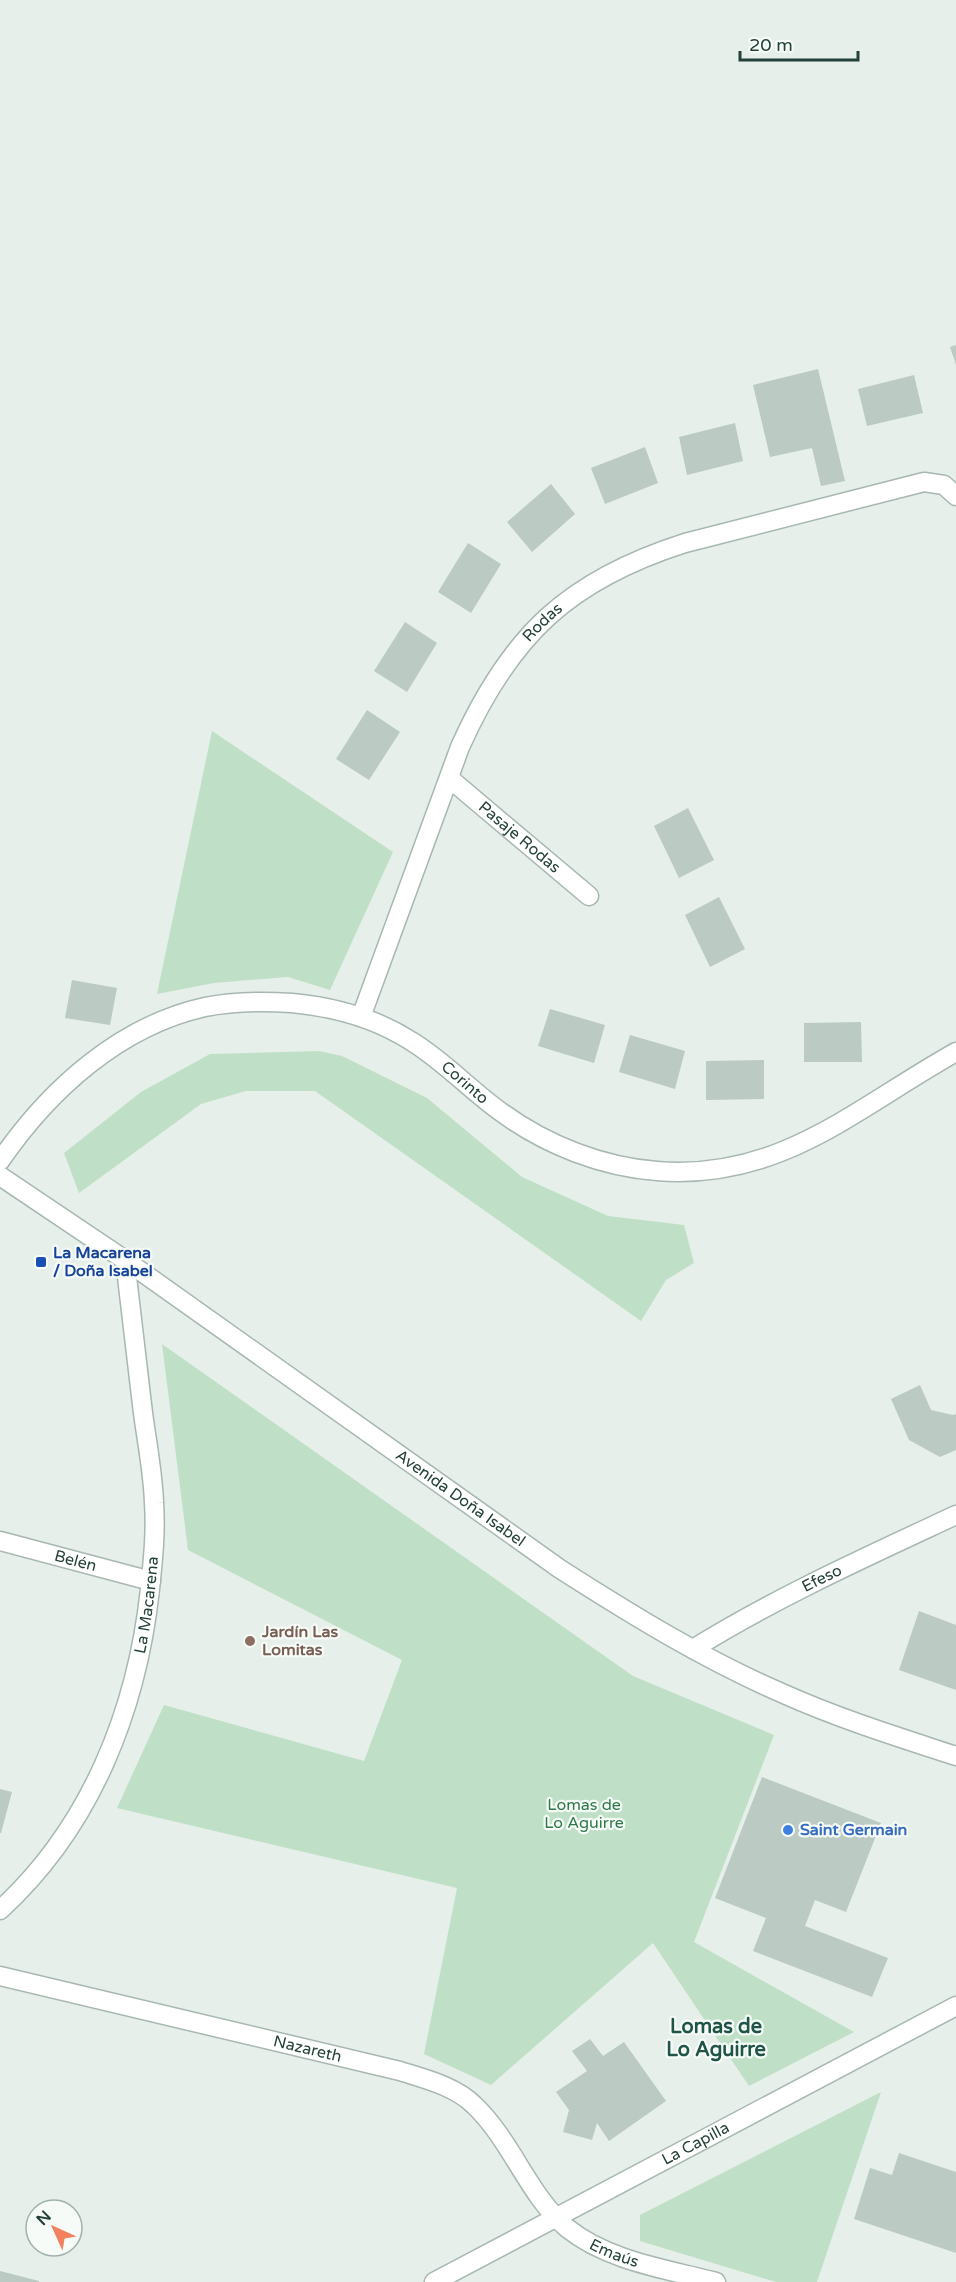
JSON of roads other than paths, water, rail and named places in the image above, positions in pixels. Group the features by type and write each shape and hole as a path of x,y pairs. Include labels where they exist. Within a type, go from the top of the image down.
{"street":[{"name":"Rodas","path":"361,1017 471,723 496,676 533,631 556,609 604,575 629,563 685,543 924,482 938,483 953,493"},
{"name":"Pasaje Rodas","path":"449,778 589,896"},
{"name":"Corinto","path":"0,1161 41,1109 95,1060 121,1042 175,1016 205,1007 236,1002 330,1007 385,1026 431,1054 502,1113 551,1142 606,1162 659,1171 727,1168 778,1155 814,1139 956,1052"},
{"name":"Avenida Doña Isabel","path":"0,1176 125,1260 560,1569 693,1649 782,1694 835,1716 956,1756"},
{"name":"La Macarena","path":"0,1910 24,1889 52,1855 81,1811 105,1764 123,1720 136,1676 146,1629 154,1556 154,1502 125,1260"},
{"name":"Efeso","path":"693,1649 797,1590 956,1515"},
{"name":"Belén","path":"0,1541 151,1581"},
{"name":"Nazareth","path":"0,1976 400,2072 440,2084 473,2104 501,2136 555,2217"},
{"name":"La Capilla","path":"434,2282 956,2006"},
{"name":"Emaús","path":"555,2217 583,2239 606,2251 630,2260 716,2282"}],"place":[{"name":"La Macarena / Doña Isabel","path":"41,1262"},
{"name":"Jardín Las Lomitas","path":"250,1641"},
{"name":"Saint Germain","path":"788,1830"}],"district":[{"name":"Lomas de Lo Aguirre","path":"716,2038"}]}
